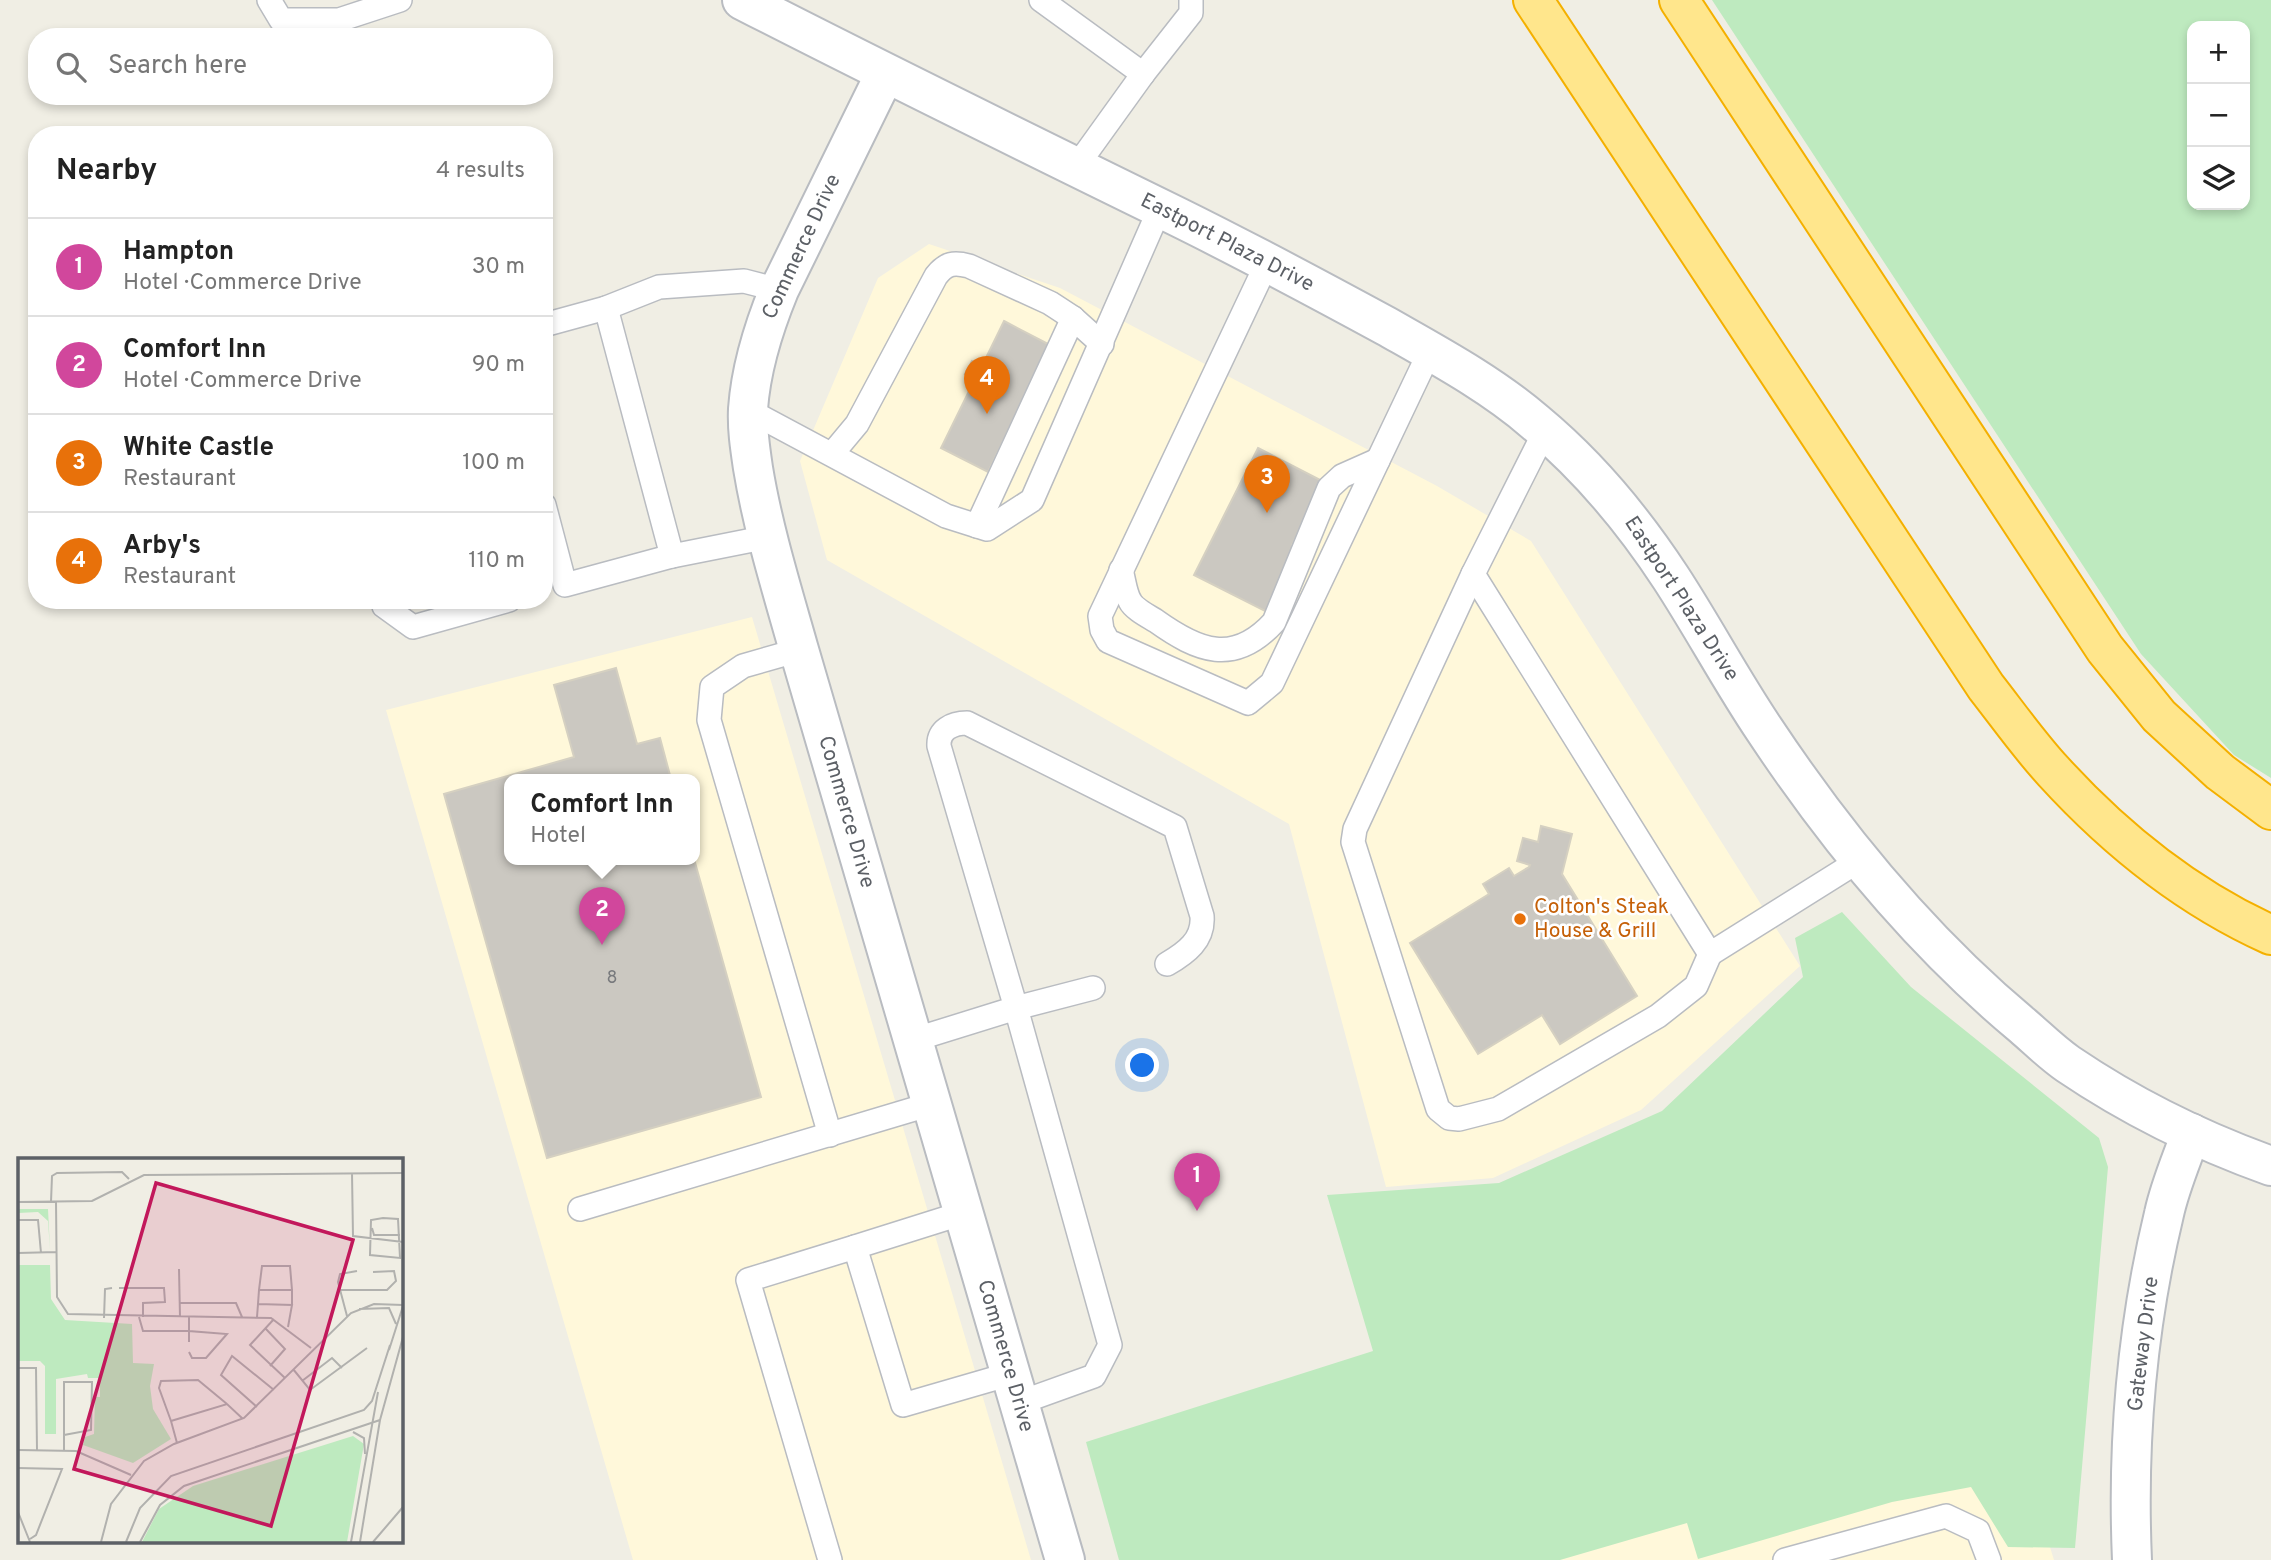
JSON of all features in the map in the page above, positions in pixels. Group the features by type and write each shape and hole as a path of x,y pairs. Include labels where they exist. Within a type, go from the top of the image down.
{"highway":[{"path":"1533,0 1994,697 2052,771 2116,835 2182,887 2271,935"},
{"path":"1679,0 2105,649 2160,716 2220,772 2271,810"}],"street":[{"name":"Eastport Plaza Drive","path":"742,0 885,74 1268,261 1430,351 1500,395 1567,449 1622,510 1669,575 1763,728 1819,807 1860,860 1946,957 2064,1061 2110,1091 2192,1133 2271,1166"},
{"name":"Commerce Drive","path":"885,74 779,290 755,355 748,410 748,438 758,499 799,650 1065,1560"},
{"name":"Gateway Drive","path":"2132,1560 2130,1512 2134,1413 2146,1306 2164,1212 2192,1133"}],"lane":[{"path":"270,0 281,20 339,20 400,0"},
{"path":"1041,0 1143,74"},
{"path":"1076,167 1191,13 1191,0"},
{"path":"748,410 946,516 982,528 1032,500 1160,208"},
{"path":"1268,261 1100,616 1102,631 1108,641 1248,703 1272,683 1430,351"},
{"path":"832,454 857,424 936,276 947,265 958,263 970,266 1051,303 1102,344"},
{"path":"553,323 606,308 659,287 744,281 779,290"},
{"path":"606,308 672,556"},
{"path":"982,528 1073,318"},
{"path":"1545,431 1473,574 1355,829 1353,842 1438,1110 1449,1118 1460,1119 1498,1109 1658,1016 1696,986 1710,954 1860,860"},
{"path":"1121,570 1130,603 1172,633 1207,649 1226,651 1249,643 1273,622 1329,488 1342,476 1378,460"},
{"path":"555,588 672,556 768,537"},
{"path":"1473,574 1710,954"},
{"path":"388,609 413,626 476,609"},
{"path":"799,650 743,666 712,687 709,720 830,1135"},
{"path":"855,1247 903,1405 1094,1376 1110,1345 1016,1008 939,746 942,733 958,723 967,723 1175,827 1203,927 1198,939 1186,953 1167,964"},
{"path":"913,1041 1016,1008 1093,988"},
{"path":"580,1209 931,1104"},
{"path":"830,1560 748,1280 963,1213"},
{"path":"1785,1560 1946,1516 1978,1531 1989,1560"}],"shaded area":[{"path":"929,244 1060,288 1437,486 1531,541 1800,966 1641,1110 1493,1178 1386,1187 1289,824 827,560 800,461 878,278"},
{"path":"752,617 1031,1560 633,1560 386,710"},
{"path":"2006,1405 2054,1560 1512,1560"}],"green space":[{"path":"1712,0 2271,0 2271,778 2234,755 2141,654"},
{"path":"1842,912 1911,987 2099,1138 2108,1167 2075,1548 2008,1547 1971,1487 1892,1502 1698,1559 1687,1523 1560,1560 1119,1560 1086,1442 1373,1351 1327,1195 1499,1183 1662,1111 1803,977 1795,938"}],"building":[{"path":"1004,321 1050,345 988,472 941,448 975,379 965,374 972,361 982,366"},
{"path":"1258,448 1324,482 1292,545 1298,550 1267,612 1194,575"},
{"path":"616,668 637,744 660,738 670,774 514,774 574,757 554,685"},
{"path":"504,777 504,865 696,865 761,1097 547,1158 444,794"},
{"name":"Colton's Steak House & Grill","path":"1541,826 1572,834 1562,874 1637,996 1560,1044 1542,1015 1478,1054 1410,943 1489,894 1483,884 1509,868 1514,876 1529,867 1530,865 1517,861 1523,838 1538,842"}],"place":[{"name":"Arby's","path":"987,414"},
{"name":"White Castle","path":"1267,513"},
{"name":"Colton's Steak House & Grill","path":"1520,919"},
{"name":"Comfort Inn","path":"602,945"},
{"name":"Hampton","path":"1197,1211"}]}
